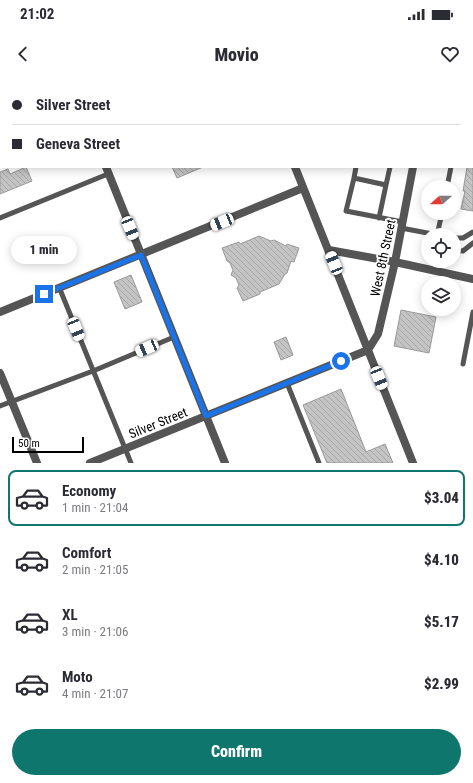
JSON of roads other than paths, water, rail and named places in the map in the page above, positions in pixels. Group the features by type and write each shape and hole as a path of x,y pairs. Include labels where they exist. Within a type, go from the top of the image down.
{"street":[{"path":"295,168 413,463"},
{"name":"West 8th Street","path":"368,350 378,334 395,262 413,168"},
{"path":"107,170 224,463"},
{"path":"0,312 304,188"},
{"path":"329,250 395,262 473,280"},
{"name":"Silver Street","path":"90,463 368,350"},
{"path":"0,372 37,463"}],"lane":[{"path":"356,168 346,211 379,218 421,230"},
{"path":"379,218 390,168"},
{"path":"448,180 451,168"},
{"path":"0,218 107,170"},
{"path":"354,178 386,185"},
{"path":"461,238 473,232"},
{"path":"461,251 463,251 473,243"},
{"path":"59,287 131,463"},
{"path":"463,364 473,312"},
{"path":"0,406 93,371 174,337"},
{"path":"287,383 319,463"}]}
